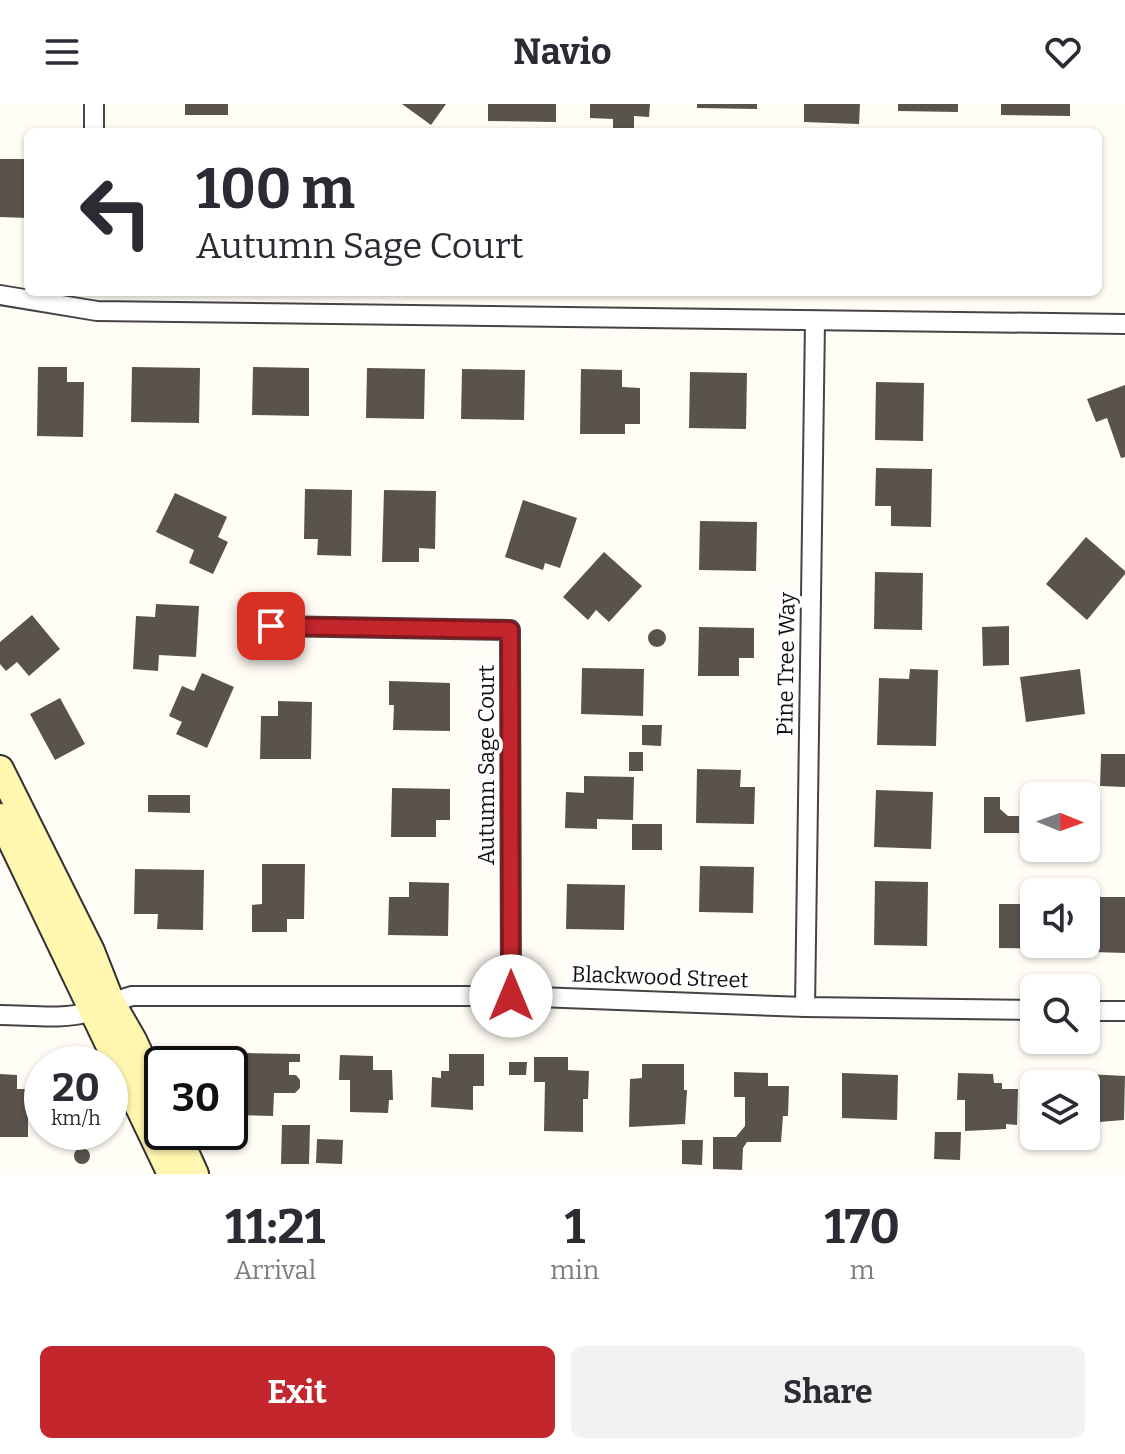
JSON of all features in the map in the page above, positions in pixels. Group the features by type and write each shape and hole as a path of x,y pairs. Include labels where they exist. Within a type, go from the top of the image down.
{"street":[{"path":"94,104 94,128"},
{"path":"0,295 97,301 815,322 1125,324"},
{"name":"Pine Tree Way","path":"805,1007 815,322"},
{"name":"Autumn Sage Court","path":"271,626 510,630 511,996"},
{"path":"0,769 85,938 102,1006 133,1040 144,1064"},
{"path":"0,817 102,1006 171,1174"},
{"name":"Blackwood Street","path":"0,1015 74,1016 132,996 511,996 805,1007 1020,1010"},
{"path":"1100,1011 1125,1011"},
{"path":"184,1150 195,1174"}],"building":[{"path":"185,104 228,104 228,115 185,115"},
{"path":"402,104 446,104 431,125"},
{"path":"488,104 556,104 556,122 488,121"},
{"path":"590,104 650,104 649,117 634,116 634,128 613,128 613,119 590,118"},
{"path":"697,104 757,104 757,109 697,108"},
{"path":"804,104 860,104 859,124 804,122"},
{"path":"898,104 958,104 958,112 898,111"},
{"path":"1001,104 1070,104 1070,116 1001,115"},
{"path":"0,159 24,159 24,218 0,217"},
{"path":"38,367 67,367 67,382 84,382 83,437 37,436"},
{"path":"132,367 200,368 199,423 131,422"},
{"path":"253,367 309,368 309,416 252,415"},
{"path":"367,368 425,369 424,419 366,418"},
{"path":"462,369 525,370 524,420 461,419"},
{"path":"581,369 622,370 622,387 640,388 640,424 625,424 625,434 580,434"},
{"path":"690,372 747,373 746,429 689,428"},
{"path":"876,382 924,383 923,441 875,440"},
{"path":"1125,385 1125,457 1121,458 1107,418 1096,422 1087,399"},
{"path":"876,468 932,469 931,527 891,526 891,506 875,506"},
{"path":"305,489 352,490 351,556 317,555 318,539 304,539"},
{"path":"384,490 436,491 435,549 419,548 419,562 382,562"},
{"path":"175,493 227,517 218,537 228,542 213,574 189,563 194,550 156,532"},
{"path":"523,500 577,518 560,568 545,563 543,570 505,557"},
{"path":"700,521 757,522 756,571 699,570"},
{"path":"1086,537 1125,571 1087,620 1046,584"},
{"path":"604,552 642,586 609,622 596,610 588,620 563,597"},
{"path":"875,572 923,573 922,630 874,629"},
{"path":"156,604 199,606 196,657 159,655 158,671 133,669 136,616 155,617"},
{"path":"32,615 60,649 29,676 17,662 6,671 0,664 0,642"},
{"path":"1009,626 1009,665 983,666 982,627"},
{"path":"699,627 754,628 754,658 739,658 739,676 698,676"},
{"path":"653,629 661,629 666,638 664,645 653,647 648,642 648,634"},
{"path":"582,668 644,669 643,716 581,714"},
{"path":"910,669 938,670 936,746 877,745 879,678 909,679"},
{"path":"1080,669 1085,714 1026,722 1020,677"},
{"path":"202,673 234,687 207,748 176,734 182,722 169,716 182,686 194,691"},
{"path":"389,681 450,683 450,731 393,730 394,705 389,705"},
{"path":"60,698 85,744 55,760 30,714"},
{"path":"278,701 312,702 311,759 260,759 261,716 278,716"},
{"path":"642,725 662,725 661,746 642,745"},
{"path":"629,752 643,752 643,771 629,771"},
{"path":"1101,754 1125,754 1125,787 1100,786"},
{"path":"697,769 741,770 740,787 755,787 754,824 696,823"},
{"path":"584,776 634,777 633,820 597,819 597,829 565,828 566,792 584,793"},
{"path":"392,788 450,789 450,820 436,820 436,837 391,837"},
{"path":"876,790 933,792 931,849 874,847"},
{"path":"148,795 190,795 190,813 148,812"},
{"path":"984,797 1000,797 1000,809 1008,816 1019,816 1019,833 984,833"},
{"path":"632,824 662,824 662,850 632,850"},
{"path":"262,864 305,864 304,919 287,919 287,932 252,932 252,905 262,904"},
{"path":"700,866 754,867 753,913 699,912"},
{"path":"135,869 204,870 203,930 157,929 158,914 134,914"},
{"path":"875,881 928,882 927,946 874,945"},
{"path":"409,882 449,883 448,936 388,935 389,897 409,897"},
{"path":"567,884 625,885 624,930 566,929"},
{"path":"1100,897 1125,897 1125,953 1100,952"},
{"path":"999,904 1020,904 1020,948 999,948"},
{"path":"248,1053 300,1054 300,1062 289,1062 289,1075 296,1075 300,1088 295,1093 274,1093 273,1116 248,1115"},
{"path":"449,1054 484,1054 484,1086 473,1086 473,1110 431,1107 432,1077 441,1078 441,1071 449,1071"},
{"path":"340,1055 373,1056 373,1070 392,1070 393,1100 389,1100 388,1113 350,1112 350,1080 339,1080"},
{"path":"534,1057 568,1057 568,1070 589,1071 588,1099 583,1099 583,1132 544,1131 545,1082 534,1082"},
{"path":"509,1062 527,1062 526,1075 509,1075"},
{"path":"642,1064 684,1064 684,1090 687,1090 685,1124 629,1127 630,1079 642,1078"},
{"path":"734,1072 768,1073 768,1086 789,1086 788,1116 783,1116 781,1142 747,1142 743,1148 742,1170 713,1169 713,1137 736,1137 745,1126 745,1097 734,1097"},
{"path":"842,1073 898,1075 897,1120 842,1118"},
{"path":"958,1073 993,1074 994,1083 1002,1083 1002,1089 1018,1089 1017,1125 1006,1124 1006,1129 965,1131 965,1100 957,1100"},
{"path":"0,1074 17,1075 17,1089 24,1089 24,1137 0,1137"},
{"path":"1100,1075 1125,1076 1124,1120 1100,1122"},
{"path":"282,1125 310,1125 309,1164 281,1164"},
{"path":"935,1132 961,1132 960,1160 934,1159"},
{"path":"317,1139 343,1140 342,1164 316,1163"},
{"path":"682,1140 703,1140 702,1165 682,1164"},
{"path":"77,1151 87,1151 90,1156 87,1161 82,1164 77,1161 74,1156"}],"route":[{"path":"271,626 510,630 511,996"}]}
